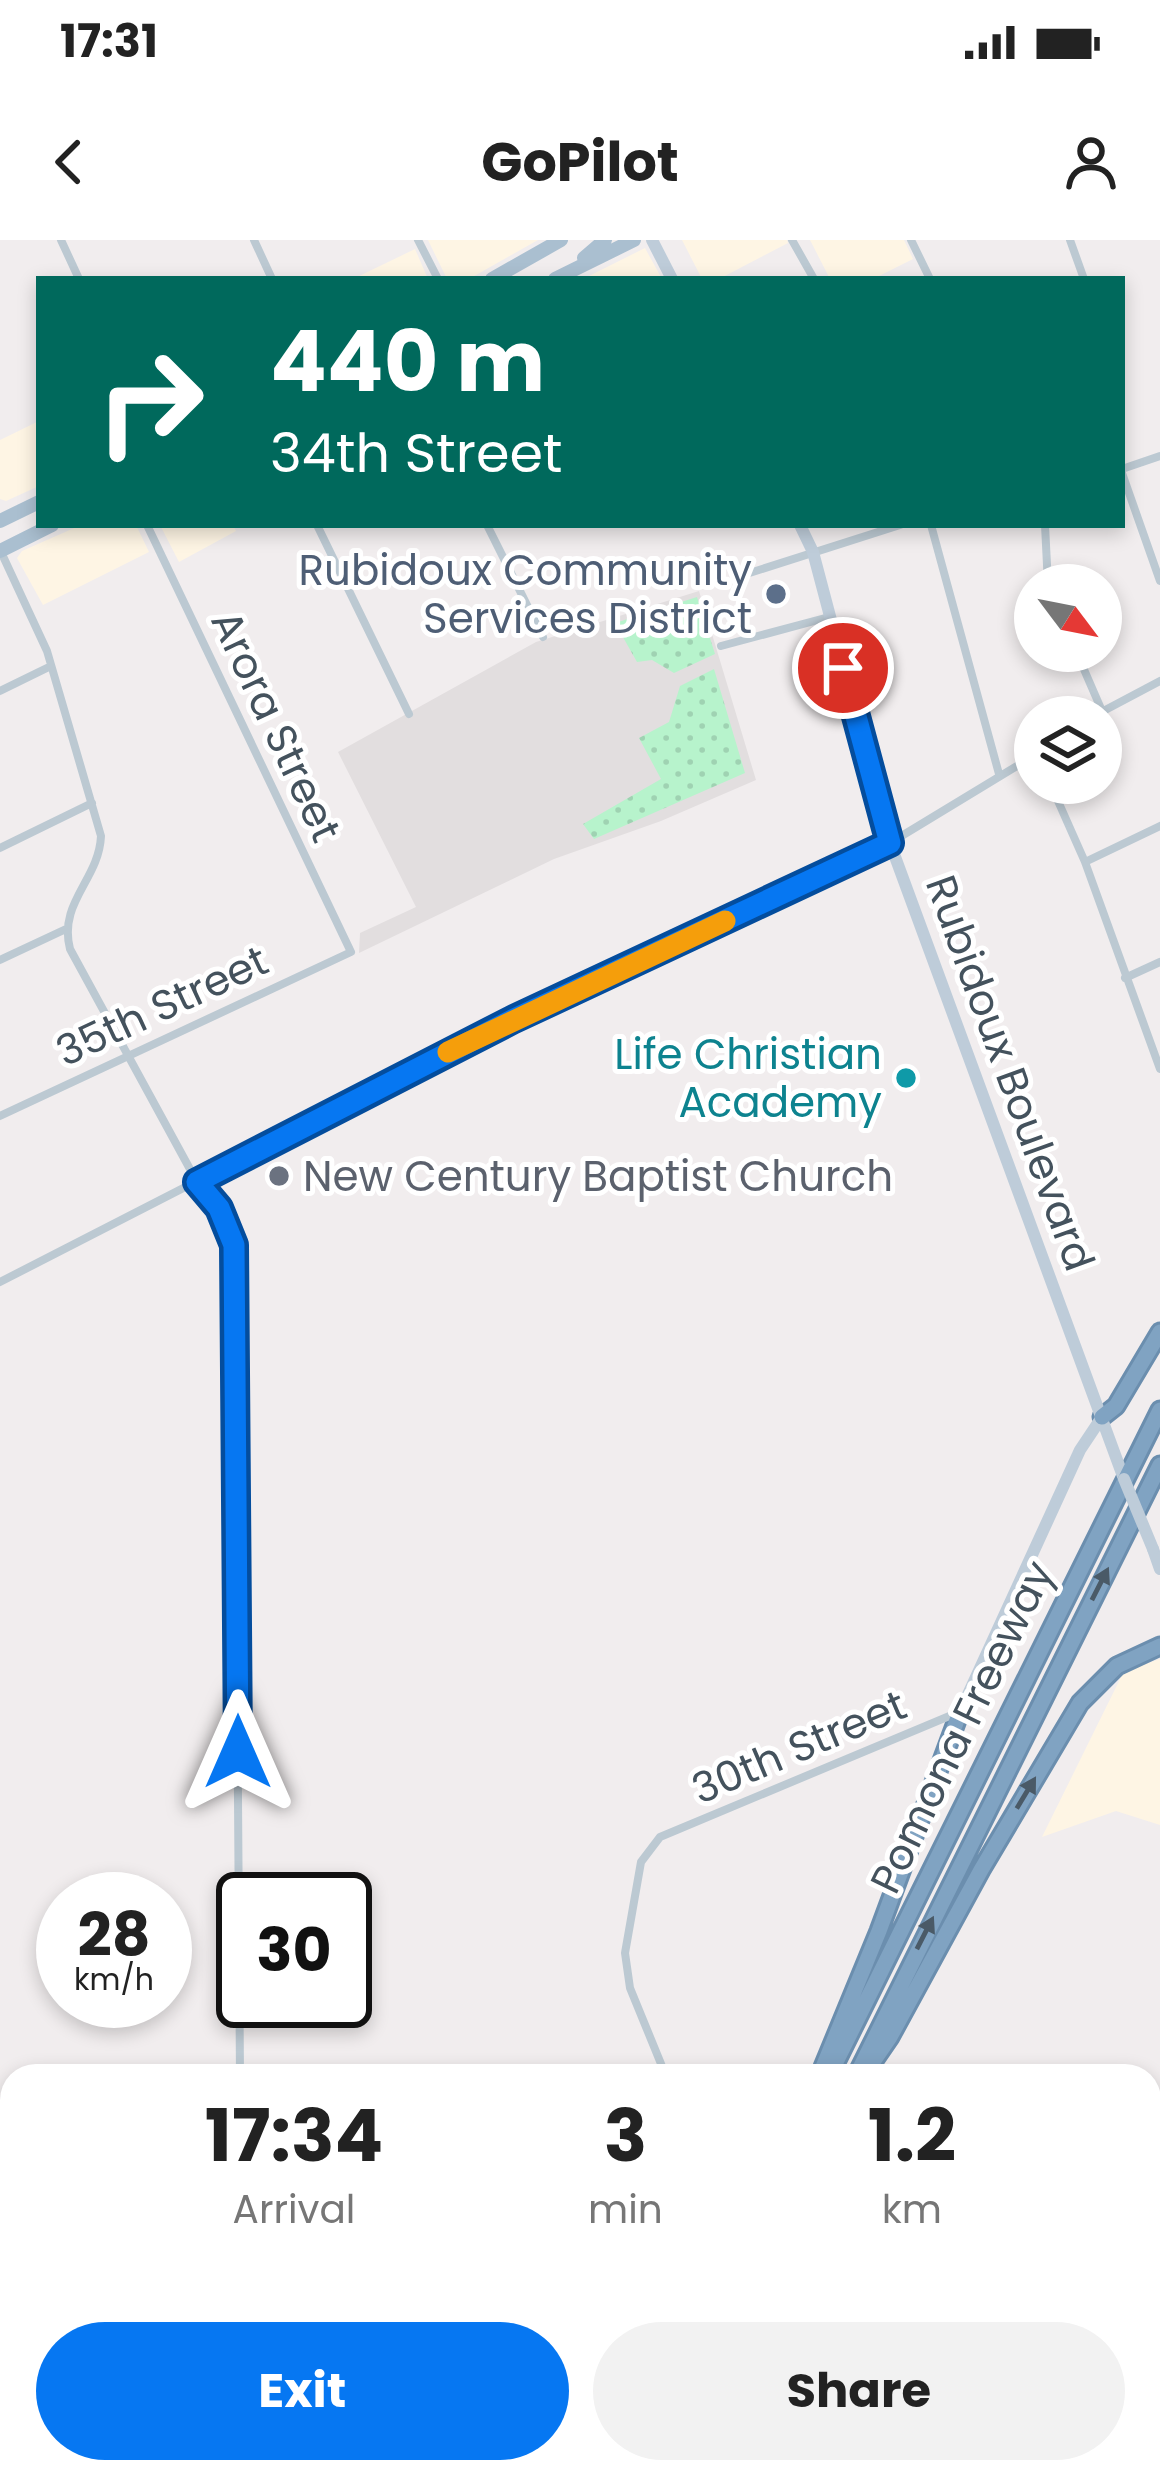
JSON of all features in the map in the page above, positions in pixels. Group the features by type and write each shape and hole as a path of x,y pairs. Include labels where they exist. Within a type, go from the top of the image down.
{"highway":[{"path":"1102,1417 1116,1406 1160,1332"},
{"name":"Pomona Freeway","path":"835,2064 1160,1410"},
{"name":"Pomona Freeway","path":"865,2064 1160,1465"},
{"path":"869,2064 890,2037 1080,1703 1117,1666 1160,1646"},
{"path":"824,2064 960,1712"}],"main road":[{"path":"498,276 561,240"},
{"path":"561,276 605,240"},
{"path":"561,276 634,240"},
{"path":"652,240 670,276"},
{"path":"0,521 36,503"},
{"path":"0,550 46,528"},
{"name":"Rubidoux Boulevard","path":"801,528 813,552 890,843 1160,1569"},
{"path":"960,1712 1080,1450 1102,1417"}],"street":[{"path":"61,240 79,276"},
{"path":"254,240 271,276"},
{"path":"418,240 436,276"},
{"path":"792,240 812,276"},
{"path":"911,240 929,276"},
{"path":"1070,240 1083,276"},
{"path":"1125,470 1160,456"},
{"path":"1125,480 1160,581"},
{"name":"Arora Street","path":"148,528 351,952"},
{"path":"318,528 409,714"},
{"path":"488,528 543,637"},
{"path":"740,576 891,528"},
{"path":"932,528 999,774"},
{"path":"1045,528 1047,564"},
{"path":"0,550 51,666 101,836 99,857 72,901 66,929 70,949 197,1182 219,1208 234,1245 240,2064"},
{"path":"721,646 830,617"},
{"path":"0,691 51,666"},
{"path":"1122,700 1160,680"},
{"path":"0,1282 512,1020 890,843 1014,766"},
{"path":"0,848 92,803"},
{"path":"1059,804 1160,1069"},
{"path":"1085,862 1160,826"},
{"path":"0,960 66,929"},
{"name":"35th Street","path":"0,1116 351,952"},
{"path":"1125,978 1160,962"},
{"name":"30th Street","path":"660,2064 630,1988 626,1953 641,1862 660,1837 960,1712"}],"shaded area":[{"path":"428,240 538,240 474,276 446,276"},
{"path":"682,240 787,240 725,276 700,276"},
{"path":"810,240 904,240 913,259 879,276 828,276"},
{"path":"645,248 660,276 589,276"},
{"path":"415,249 427,276 359,276"},
{"path":"36,422 36,487 6,501 0,499 0,440"},
{"path":"74,528 137,528 149,552 43,605 17,558 22,551"},
{"path":"162,528 234,528 236,531 179,562"},
{"path":"699,591 756,780 554,859 359,953 360,933 416,907 338,752 536,642"},
{"path":"1160,1659 1160,1825 1116,1811 1042,1837 1124,1671"}],"green space":[{"path":"697,597 715,654 674,673 652,660 637,662 615,623"},
{"path":"714,669 745,773 594,839 583,824 661,779 639,738 669,722 680,686"}],"slow traffic":[{"path":"448,1052 725,921"}],"place":[{"name":"Rubidoux Community Services District","path":"776,594"},
{"name":"Life Christian Academy","path":"906,1078"},
{"name":"New Century Baptist Church","path":"279,1176"}],"route":[{"path":"238,1752 236,1268 234,1245 219,1208 197,1182 512,1020 890,843 843,668"}]}
